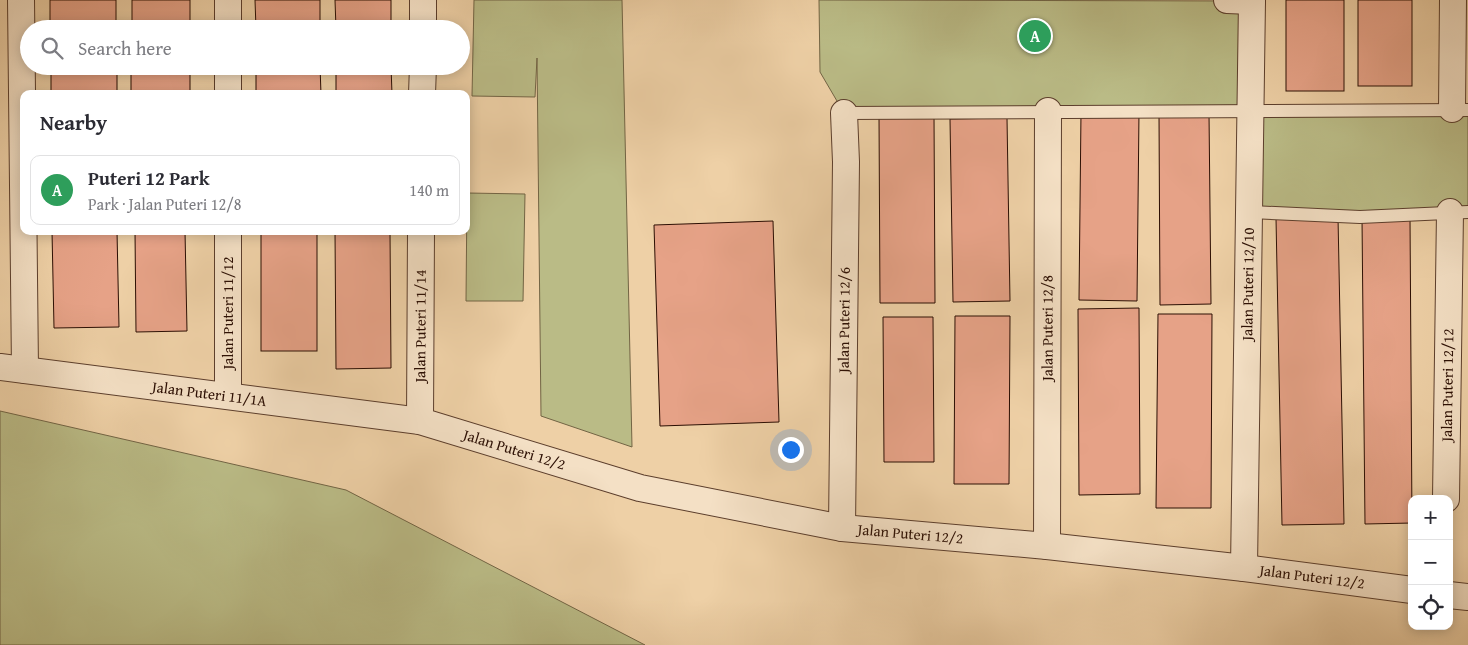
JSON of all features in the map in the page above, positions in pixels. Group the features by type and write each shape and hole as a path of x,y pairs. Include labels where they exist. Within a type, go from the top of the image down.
{"street":[{"path":"21,0 21,20"},
{"path":"228,0 228,20"},
{"path":"423,0 423,20"},
{"path":"1227,0 1252,0"},
{"name":"Jalan Puteri 12/10","path":"1244,568 1251,212 1252,0"},
{"path":"1453,0 1460,109"},
{"path":"12,368 20,41"},
{"path":"228,75 228,90"},
{"path":"422,90 423,75"},
{"name":"Jalan Puteri 12/8","path":"1048,110 1048,546"},
{"name":"Jalan Puteri 12/6","path":"842,528 846,162 844,113"},
{"name":"Jalan Puteri 12/12","path":"1446,495 1459,212"},
{"name":"Jalan Puteri 11/12","path":"228,235 228,395"},
{"name":"Jalan Puteri 11/14","path":"420,422 421,235"},
{"name":"Jalan Puteri 11/1A","path":"12,368 228,395 420,422"},
{"name":"Jalan Puteri 12/2","path":"420,422 640,488 842,528 1048,546 1244,568 1408,589"},
{"path":"1453,595 1468,597"}],"lane":[{"path":"844,113 1048,110 1251,112 1460,109"},
{"path":"1251,212 1360,217 1459,212"}],"green space":[{"path":"474,0 622,0 632,447 541,416 537,58 535,97 472,96"},
{"path":"819,0 1252,1 1251,112 1468,110 1468,212 1251,212 1251,113 844,113 820,72"},
{"path":"470,193 525,194 523,301 466,301 467,235 470,235"},
{"path":"0,411 346,490 645,645 0,645"}],"building":[{"path":"50,0 116,0 116,20 50,20"},
{"path":"132,0 190,0 190,20 132,20"},
{"path":"255,0 320,0 320,20 256,20"},
{"path":"335,0 391,0 391,20 336,20"},
{"path":"1286,0 1344,0 1344,91 1286,91"},
{"path":"1358,0 1412,0 1412,86 1358,86"},
{"path":"51,75 117,75 117,90 51,90"},
{"path":"131,75 190,75 190,90 131,90"},
{"path":"256,75 320,75 321,90 256,90"},
{"path":"336,75 391,75 392,90 336,90"},
{"path":"1081,112 1139,112 1137,301 1079,300"},
{"path":"1209,113 1211,304 1160,305 1159,114"},
{"path":"934,115 935,303 880,303 879,116"},
{"path":"1007,118 1010,301 953,302 950,119"},
{"path":"1338,217 1344,524 1282,525 1276,218"},
{"path":"1410,217 1412,495 1408,495 1408,523 1365,524 1362,218"},
{"path":"773,221 779,422 660,426 654,225"},
{"path":"52,235 117,235 119,327 54,328"},
{"path":"135,235 185,235 187,331 136,332"},
{"path":"261,235 317,235 317,351 261,351"},
{"path":"335,235 390,235 391,368 336,369"},
{"path":"1139,308 1140,494 1079,495 1078,309"},
{"path":"1158,314 1212,314 1211,508 1156,508"},
{"path":"955,316 1010,316 1009,484 954,484"},
{"path":"883,317 933,317 934,462 884,462"}],"place":[{"name":"Puteri 12 Park","path":"1035,36"}]}
